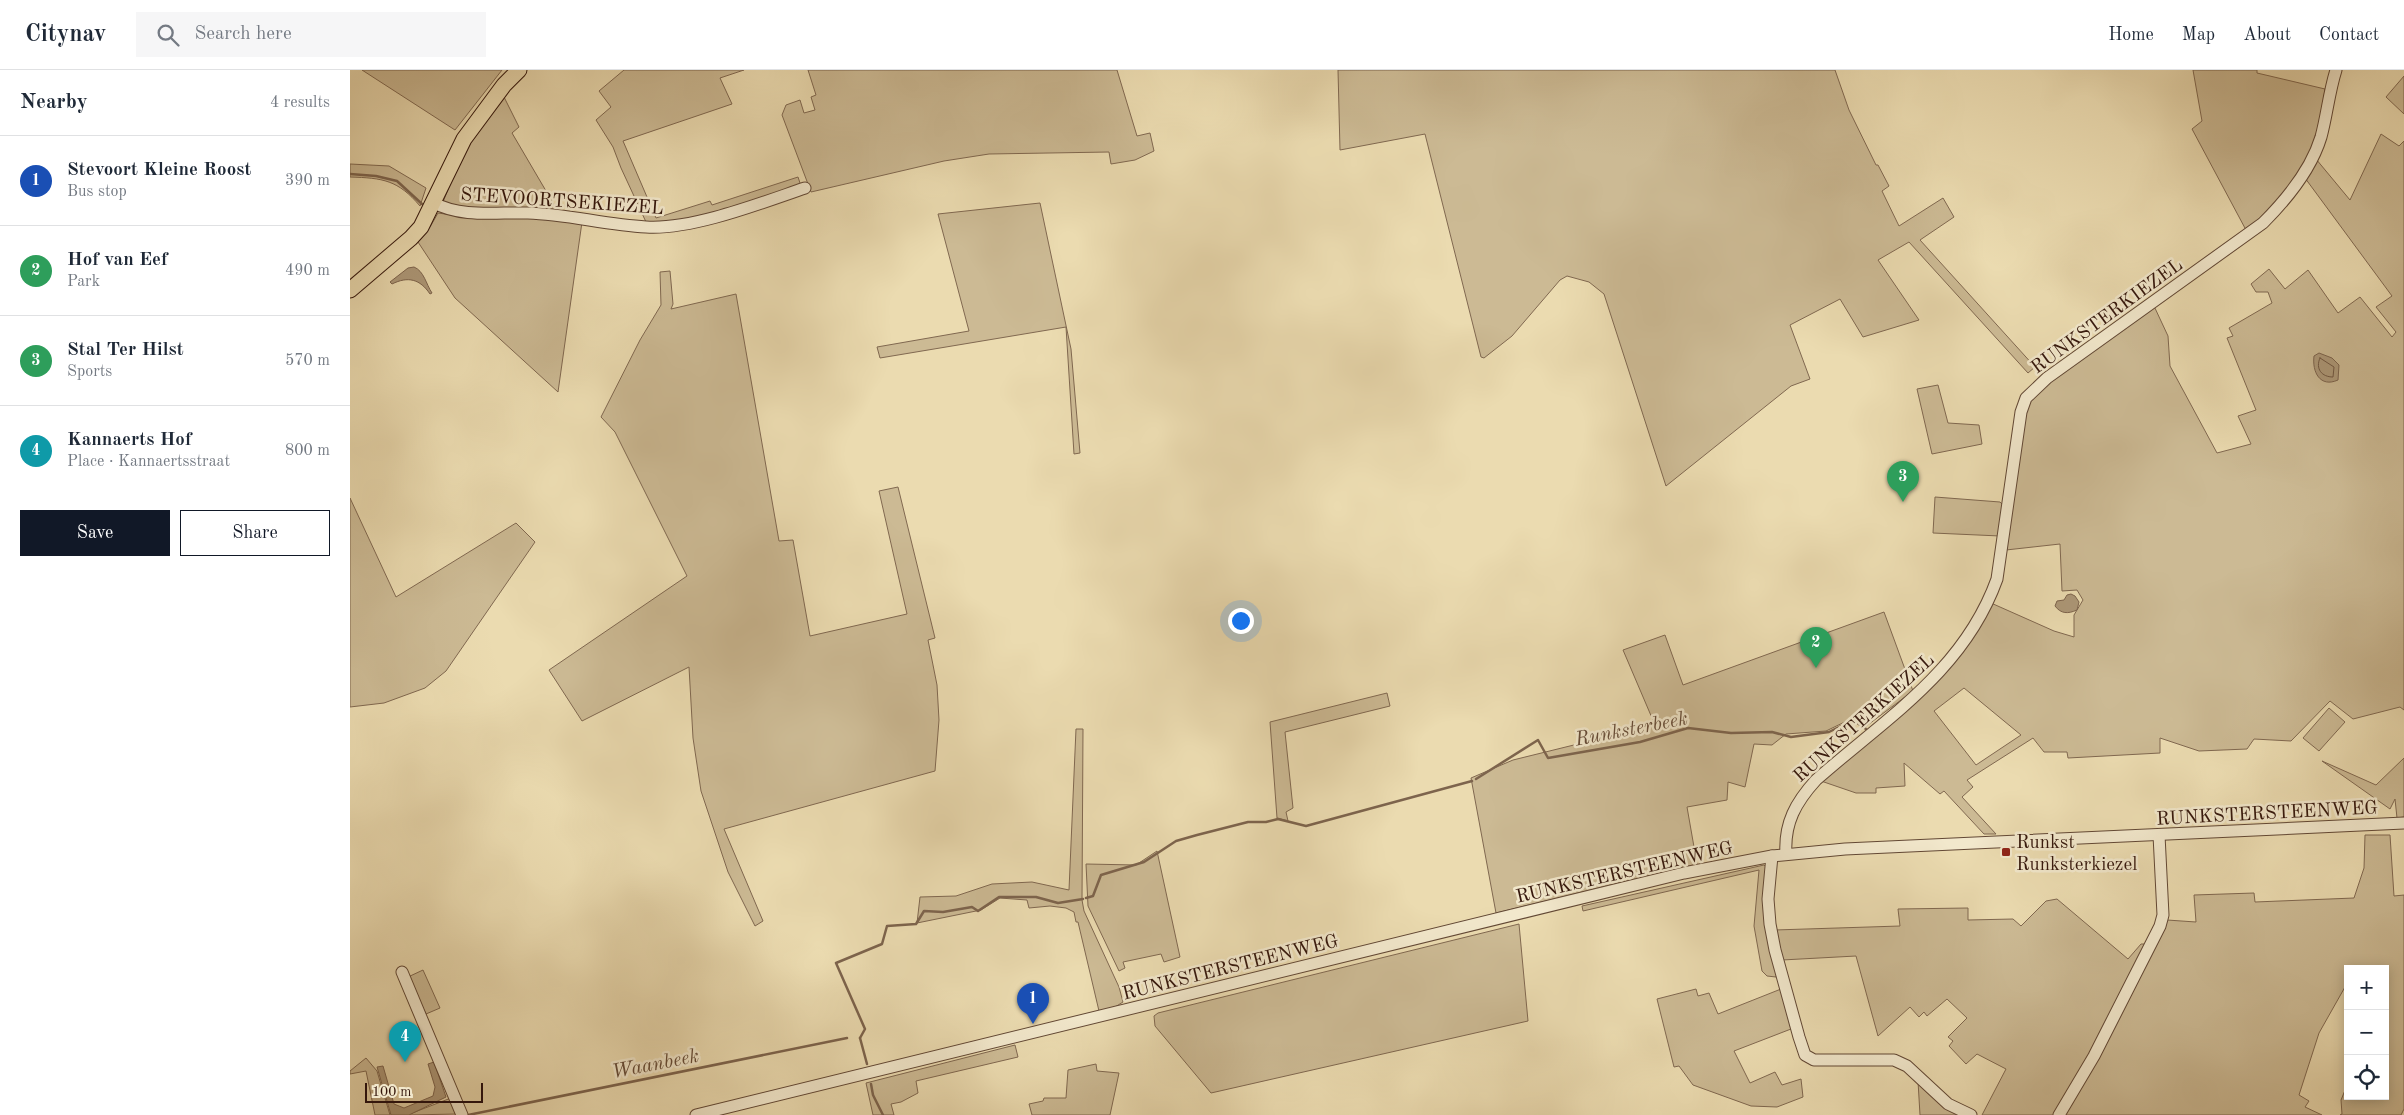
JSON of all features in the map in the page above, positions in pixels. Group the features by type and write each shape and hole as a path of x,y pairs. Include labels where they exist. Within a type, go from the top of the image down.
{"main road":[{"path":"350,290 411,238 421,227 464,139 504,85 519,70"}],"street":[{"name":"RUNKSTERKIEZEL","path":"1786,854 1785,837 1788,824 1795,806 1804,793 1822,774 1901,709 1947,665 1974,628 1989,600 1997,579 2016,436 2026,398 2047,378 2264,223 2300,179 2314,155 2321,137 2330,87 2336,70"},
{"name":"STEVOORTSEKIEZEL","path":"434,203 456,212 529,213 647,227 678,224 712,217 805,188"},
{"name":"RUNKSTERSTEENWEG","path":"696,1115 1684,873 1772,856 2404,823"},
{"path":"2059,1115 2094,1056 2160,926 2163,915 2159,835"},
{"path":"1772,856 1768,899 1770,924 1793,1022 1805,1056 1814,1060 1894,1060 1907,1066 1948,1104 1971,1115"},
{"path":"402,972 462,1115"}],"shaded area":[{"path":"362,70 502,70 455,130"},
{"path":"624,70 744,70 720,78 732,104 623,141 656,218 710,201 712,205 798,177 801,186 705,216 666,222 646,222 613,147 596,120 611,107 599,91"},
{"path":"808,70 1117,70 1137,136 1150,133 1154,151 1135,160 1111,164 1109,152 989,154 944,161 811,192 782,115 786,105 800,100 804,113 815,110 811,97 816,95"},
{"path":"1338,70 1835,70 1849,110 1876,165 1878,165 1889,186 1882,191 1899,226 1943,198 1954,217 1920,240 2035,367 2028,373 1909,242 1878,260 1919,320 1863,337 1840,299 1790,325 1810,379 1791,386 1666,486 1604,294 1589,282 1567,276 1560,280 1512,336 1484,358 1481,357 1425,134 1340,150"},
{"path":"2193,70 2257,70 2257,73 2325,89 2319,126 2313,146 2299,173 2280,198 2246,230 2192,129 2202,121"},
{"path":"2404,76 2404,114 2386,97"},
{"path":"504,97 519,127 512,133 556,208 557,213 455,207 443,202 459,162 470,142"},
{"path":"2381,134 2399,146 2404,141 2404,710 2400,707 2353,719 2330,701 2291,741 2254,739 2247,749 2199,751 2160,738 2160,753 2068,758 2067,752 2044,752 2033,738 1967,780 1973,787 1962,797 1996,834 1984,834 1944,791 1940,794 1904,763 1905,786 1876,788 1876,793 1856,793 1821,781 1945,673 1991,603 2054,631 2074,637 2074,615 2083,600 2077,590 2062,591 2060,544 2006,550 2025,410 2035,393 2154,306 2168,336 2170,366 2217,453 2251,444 2238,416 2256,410 2227,338 2233,336 2229,328 2272,303 2268,292 2256,292 2251,284 2269,269 2285,289 2308,270 2338,313 2360,297 2392,337 2396,332 2376,307 2392,296 2305,178 2316,159 2350,200","holes":["1964,688 2021,735 1976,765 1934,711"]},
{"path":"350,164 389,166 426,188 420,206 412,197 389,182 372,178 350,177"},
{"path":"1040,203 1071,349 1080,453 1074,454 1066,327 880,358 877,347 969,331 938,214"},
{"path":"438,213 452,215 523,215 582,222 558,392 455,298 418,242"},
{"path":"670,271 673,304 671,309 736,294 779,541 793,540 810,636 907,614 879,491 898,487 935,638 928,640 937,685 939,720 935,771 724,829 763,921 755,926 728,872 701,791 693,738 689,667 582,721 549,670 687,576 615,432 601,417 640,340 661,305 660,272"},
{"path":"1938,385 1948,423 1979,425 1982,444 1932,454 1917,389"},
{"path":"1935,497 2000,502 2003,505 2000,536 1933,533"},
{"path":"350,498 396,597 516,523 535,542 446,671 425,688 384,703 350,707"},
{"path":"1884,612 1913,691 1865,727 1853,718 1826,731 1786,734 1772,745 1754,744 1745,787 1728,782 1727,800 1687,807 1697,864 1496,913 1471,778 1513,760 1655,725 1623,650 1665,635 1683,685"},
{"path":"1387,693 1390,706 1285,732 1293,808 1286,812 1288,821 1277,818 1270,722"},
{"path":"2329,708 2345,722 2319,751 2303,738"},
{"path":"1076,729 1083,729 1082,900 1084,911 1119,987 1123,1002 1115,1007 1099,1011 1078,922 1076,922 1074,912 1066,908 1050,906 1029,908 1027,900 1000,898 981,910 917,923 920,897 956,896 992,884 1032,882 1069,890"},
{"path":"2404,758 2404,817 2397,818 2395,799 2390,809 2322,761 2376,785"},
{"path":"2365,835 2390,835 2394,896 2404,895 2404,1109 2401,1115 2340,1115 2342,1114 2341,1100 2344,1093 2344,1100 2389,1100 2389,965 2344,965 2344,989 2319,1033 2299,1095 2309,1101 2305,1107 2322,1115 1982,1115 2006,1069 1977,1054 1966,1064 1949,1046 1953,1041 1948,1037 1967,1018 1947,999 1927,1016 1924,1012 1919,1017 1910,1007 1878,1036 1856,956 1782,960 1775,930 1900,926 1898,909 1968,908 1968,920 2013,919 2021,926 2046,901 2057,899 2128,959 2141,944 2155,944 2167,920 2196,922 2194,895 2254,893 2255,902 2354,898 2364,868"},
{"path":"1157,851 1180,957 1164,962 1161,954 1123,962 1125,968 1119,971 1088,906 1086,864 1136,865"},
{"path":"1764,865 1766,867 1778,971 1776,977 1767,976 1762,971 1754,926 1759,870 1583,911 1582,906"},
{"path":"1519,924 1528,1021 1211,1093 1155,1026 1154,1016 1158,1013"},
{"path":"423,970 440,1008 426,1014 408,977"},
{"path":"1696,989 1698,996 1709,993 1718,1014 1781,989 1791,1029 1734,1051 1750,1083 1775,1072 1782,1085 1801,1079 1803,1097 1777,1107 1751,1106 1693,1085 1679,1066 1674,1067 1657,999"},
{"path":"1015,1045 1018,1057 916,1081 918,1093 901,1102 891,1104 894,1115 873,1115 866,1083"},
{"path":"366,1058 377,1071 390,1115 375,1115 366,1071 350,1074 350,1071"},
{"path":"1096,1064 1097,1071 1119,1073 1110,1115 1032,1115 1029,1104 1043,1101 1044,1098 1066,1098 1068,1070"},
{"path":"1918,1081 1965,1115 1920,1115"},
{"path":"451,1098 458,1114 407,1115"}],"water":[{"path":"414,267 423,275 432,293 430,294 422,285 413,280 403,280 392,284 390,282 408,268"},
{"path":"2319,353 2332,358 2339,365 2338,380 2326,382 2318,377 2314,368 2314,356"},
{"path":"2071,594 2079,602 2077,610 2068,613 2060,611 2055,606 2057,601 2064,600 2067,595"},
{"path":"434,1062 446,1097 409,1115 391,1115 377,1067 383,1066 394,1104 404,1108 433,1096 435,1087 428,1064"}],"waterway":[{"path":"350,174 376,176 397,181 422,204"},
{"name":"Runksterbeek","path":"1476,779 1538,740 1548,758 1640,742 1688,728 1731,733 1772,732 1791,737 1829,732 1853,720 1866,729"},
{"name":"Runksterbeek","path":"1086,898 1093,896 1101,875 1144,862 1176,841 1248,822 1266,822 1278,819 1306,826 1472,781"},
{"name":"Runksterbeek","path":"860,1038 865,1029 836,963 882,944 887,926 916,924 924,911 943,912 972,907 978,911 999,897 1036,897 1058,903 1083,899"},
{"name":"Waanbeek","path":"468,1115 847,1038"},
{"name":"Waanbeek","path":"860,1038 867,1064"},
{"name":"Waanbeek","path":"871,1084 873,1095 883,1115"}],"place":[{"name":"Stal Ter Hilst","path":"1903,502"},
{"name":"Hof van Eef","path":"1816,668"},
{"name":"Runkst Runksterkiezel","path":"2006,852"},
{"name":"Stevoort Kleine Roost","path":"1033,1024"},
{"name":"Kannaerts Hof","path":"405,1062"}]}
